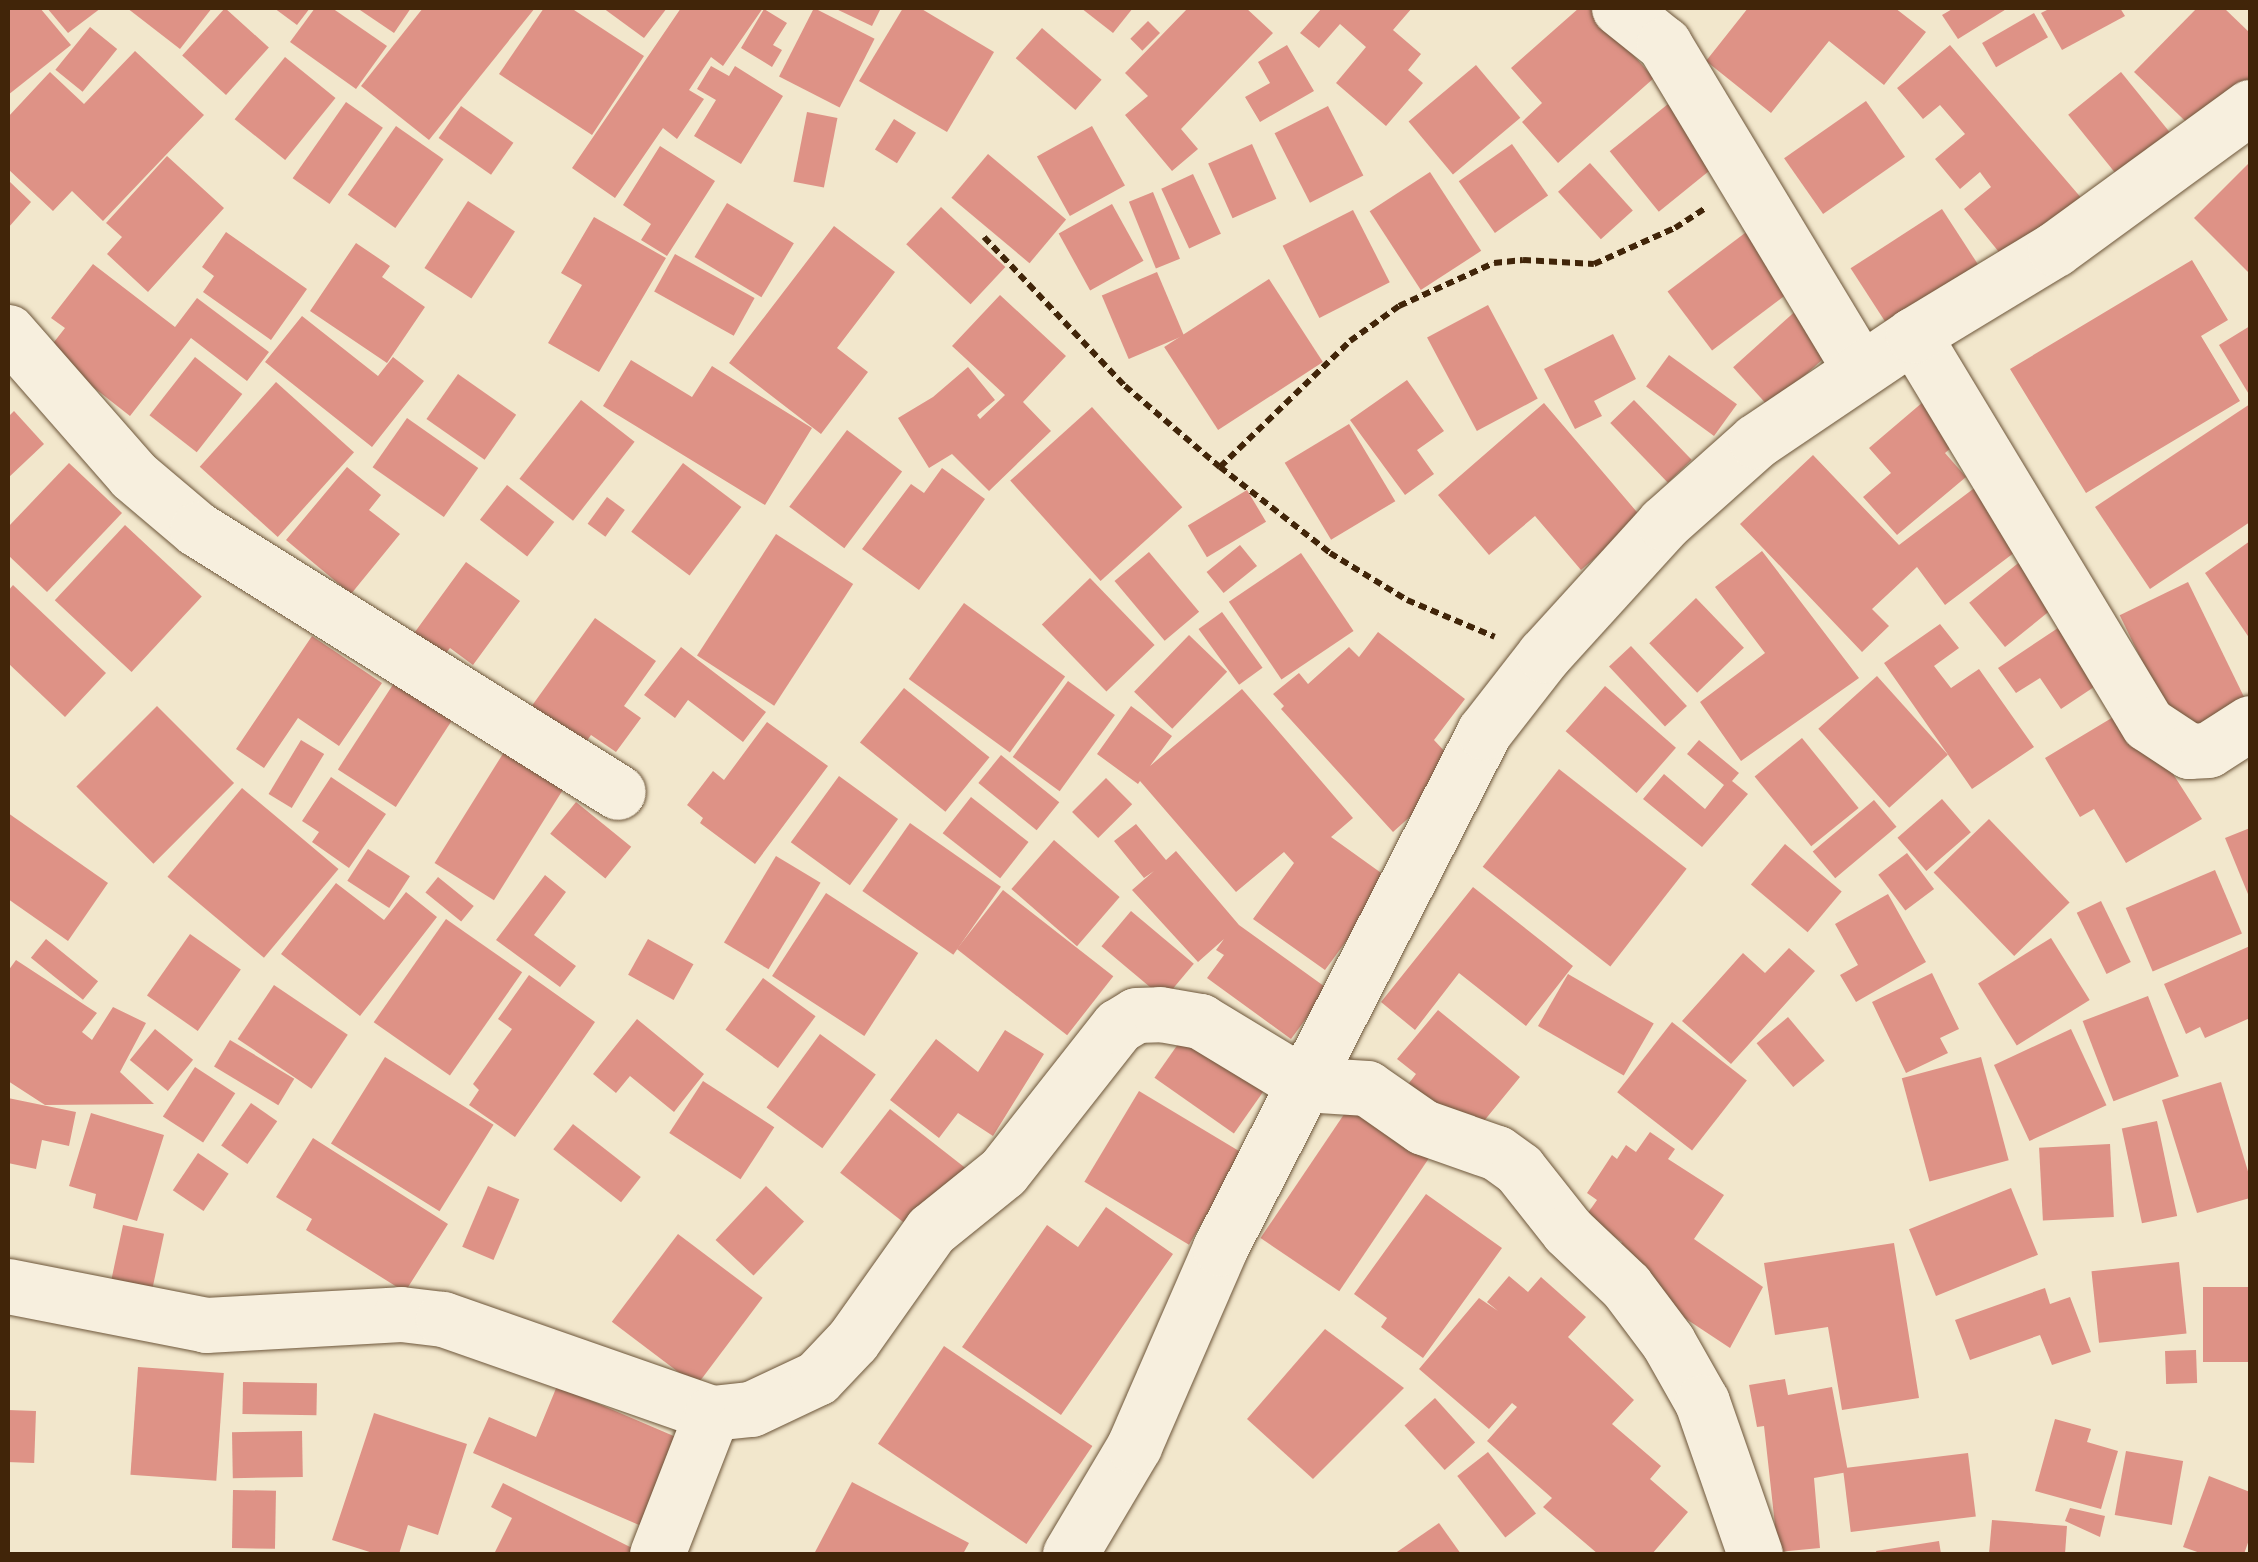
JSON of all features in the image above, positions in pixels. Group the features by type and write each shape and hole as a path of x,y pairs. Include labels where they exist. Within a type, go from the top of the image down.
{"street":[{"path":"1619,8 1672,26 1748,179 1860,369"},
{"path":"1070,1554 1134,1446 1220,1248 1484,732 1544,654 1601,588 1677,511 1756,441 1913,335 2055,250 2250,107"},
{"path":"8,332 133,476 197,529 618,792"},
{"path":"1913,335 2148,724 2190,751 2208,750 2250,723"},
{"path":"8,1286 206,1324 401,1314 443,1319 519,1342 712,1412 751,1409 817,1378 853,1340 931,1230 1003,1172 1118,1026 1136,1015 1160,1014 1200,1022 1304,1084 1367,1088 1423,1128 1497,1153 1518,1169 1568,1231 1626,1286 1668,1342 1702,1402 1755,1554"},
{"path":"656,1554 712,1412"}],"path":[{"path":"1220,466 1350,341 1399,306 1494,263 1523,260 1594,264 1626,253 1676,228 1748,179"},
{"path":"984,237 1125,386 1330,552 1407,600 1544,654"}],"building":[{"path":"8,8 40,8 71,45 8,95"},
{"path":"47,8 101,8 68,33"},
{"path":"127,8 212,8 180,49"},
{"path":"225,8 269,47 226,95 182,56"},
{"path":"274,8 310,8 297,25"},
{"path":"315,8 332,8 387,46 356,89 290,42"},
{"path":"357,8 411,8 394,33"},
{"path":"423,8 535,8 429,140 361,86"},
{"path":"544,8 571,8 644,56 592,135 499,74"},
{"path":"603,8 667,8 644,38"},
{"path":"681,8 763,8 723,66 711,57 689,90 704,99 677,139 663,128 615,198 572,168"},
{"path":"814,8 875,39 840,107 779,77"},
{"path":"834,8 881,8 872,26"},
{"path":"903,8 920,8 994,52 947,132 859,81"},
{"path":"1081,8 1133,8 1113,33"},
{"path":"1188,8 1246,8 1273,33 1181,129 1198,149 1172,171 1125,115 1148,96 1125,73"},
{"path":"1322,8 1412,8 1393,30 1421,54 1408,70 1423,83 1386,126 1336,83 1366,47 1340,24 1319,48 1300,33"},
{"path":"1579,8 1591,8 1654,78 1558,163 1522,122 1542,103 1511,68"},
{"path":"1748,8 1895,8 1926,32 1884,85 1829,41 1771,113 1706,61"},
{"path":"1954,8 2008,8 1958,39 1942,15"},
{"path":"2051,8 2120,8 2125,16 2062,50 2041,13"},
{"path":"2197,8 2224,8 2250,33 2250,89 2203,138 2134,72"},
{"path":"764,9 787,23 773,45 782,50 772,67 741,48"},
{"path":"2034,13 2048,37 1996,67 1982,43"},
{"path":"1148,21 1160,33 1142,51 1130,39"},
{"path":"90,27 117,49 83,92 55,70"},
{"path":"1042,28 1102,80 1075,110 1016,58"},
{"path":"1287,45 1314,91 1260,122 1245,97 1270,83 1258,62"},
{"path":"1950,45 2095,214 2007,262 1964,209 1991,187 1980,172 1960,189 1935,159 1965,134 1940,105 1923,119 1897,88"},
{"path":"135,51 204,115 103,221 72,191 53,211 8,169 8,117 50,72 84,104"},
{"path":"285,57 336,98 285,160 235,119"},
{"path":"1476,65 1520,118 1453,174 1409,122"},
{"path":"711,66 729,76 735,66 783,96 741,164 694,136 716,100 697,89"},
{"path":"2121,72 2171,134 2118,177 2068,115"},
{"path":"1866,101 1905,157 1823,214 1784,158"},
{"path":"346,102 383,128 330,204 293,178"},
{"path":"1668,104 1717,165 1659,212 1610,151"},
{"path":"461,106 513,143 491,175 439,138"},
{"path":"1328,106 1363,175 1310,203 1275,133"},
{"path":"807,112 837,118 824,188 793,182"},
{"path":"894,119 916,133 897,163 875,150"},
{"path":"396,126 444,159 395,228 348,195"},
{"path":"1092,126 1125,185 1070,216 1037,157"},
{"path":"1252,144 1276,199 1233,218 1208,164"},
{"path":"1512,144 1548,196 1495,233 1459,181"},
{"path":"660,146 715,181 667,256 641,240 651,224 623,205"},
{"path":"988,154 1066,220 1029,263 951,198"},
{"path":"167,156 224,208 148,292 107,254 122,237 106,223"},
{"path":"2250,162 2250,274 2194,218"},
{"path":"1590,163 1633,211 1601,239 1558,192"},
{"path":"1430,172 1481,251 1421,290 1370,211"},
{"path":"1193,174 1221,234 1189,249 1161,189"},
{"path":"8,180 31,202 8,228"},
{"path":"1153,192 1180,259 1156,268 1129,202"},
{"path":"468,201 515,231 471,299 424,268"},
{"path":"727,203 794,243 761,297 695,257"},
{"path":"1112,204 1144,261 1090,290 1059,234"},
{"path":"941,207 1005,267 971,304 906,244"},
{"path":"1942,209 1982,271 1891,330 1851,268"},
{"path":"1353,210 1390,282 1319,318 1283,246"},
{"path":"594,217 666,258 599,372 548,343 582,285 561,273"},
{"path":"834,226 895,272 837,348 868,372 821,434 729,363"},
{"path":"1749,230 1794,289 1712,350 1668,291"},
{"path":"226,232 307,289 271,340 203,292 214,276 202,267"},
{"path":"356,243 390,266 382,277 425,307 387,363 310,311"},
{"path":"675,254 755,298 734,336 654,292"},
{"path":"2192,260 2228,320 2201,336 2240,401 2086,493 2010,369"},
{"path":"93,264 175,327 197,298 269,352 247,381 191,338 130,416 47,351 65,328 51,318"},
{"path":"1157,272 1184,336 1129,359 1102,295"},
{"path":"1269,279 1323,362 1218,430 1164,347"},
{"path":"1000,295 1066,356 1023,402 1051,431 989,491 952,454 929,468 898,418 933,397 968,367 995,400 977,415 980,419 1005,395 952,346"},
{"path":"1488,305 1538,399 1477,431 1427,337"},
{"path":"1800,307 1836,347 1769,407 1733,367"},
{"path":"302,316 378,376 393,357 424,381 372,447 265,362"},
{"path":"2250,326 2250,396 2219,345"},
{"path":"1613,334 1636,379 1594,401 1602,416 1575,429 1544,369"},
{"path":"1669,355 1737,404 1714,436 1646,387"},
{"path":"195,357 242,394 197,452 149,415"},
{"path":"631,360 692,397 712,366 812,428 765,505 603,406"},
{"path":"458,374 516,415 485,460 426,419"},
{"path":"1407,380 1444,431 1417,450 1434,474 1405,495 1350,420"},
{"path":"276,382 354,452 278,537 200,467"},
{"path":"581,400 635,442 573,521 519,479"},
{"path":"1634,400 1692,460 1668,483 1610,423"},
{"path":"1923,402 1958,442 1945,453 1966,477 1897,535 1863,497 1891,473 1869,448"},
{"path":"1544,403 1642,518 1581,570 1535,516 1489,555 1438,495"},
{"path":"2250,404 2250,522 2150,589 2095,507"},
{"path":"1092,407 1182,507 1101,581 1010,481"},
{"path":"14,411 44,444 8,478 8,417"},
{"path":"407,418 478,468 444,517 373,467"},
{"path":"1349,424 1395,501 1331,540 1285,463"},
{"path":"847,430 902,472 844,548 789,507"},
{"path":"1813,455 1899,545 1981,483 2027,543 1945,605 1917,567 1872,609 1889,626 1862,652 1740,524"},
{"path":"69,463 122,513 47,592 8,555 8,527"},
{"path":"683,463 741,507 690,576 631,532"},
{"path":"347,467 381,495 369,510 400,534 351,594 286,540"},
{"path":"942,468 985,499 919,590 862,549 911,484 924,493"},
{"path":"507,485 554,522 527,557 480,520"},
{"path":"1247,490 1266,522 1207,557 1188,526"},
{"path":"607,497 625,510 605,537 588,524"},
{"path":"125,525 202,597 132,672 55,600"},
{"path":"776,534 853,584 774,706 697,656"},
{"path":"2250,541 2250,639 2205,573"},
{"path":"1240,545 1257,566 1224,593 1207,572"},
{"path":"1762,551 1859,678 1741,761 1700,702 1765,653 1715,587"},
{"path":"1149,552 1199,612 1165,641 1115,581"},
{"path":"1301,553 1354,631 1281,680 1229,602"},
{"path":"2022,560 2058,604 2005,647 1969,603"},
{"path":"466,562 520,601 473,665 450,648 442,658 412,636"},
{"path":"1090,578 1155,645 1106,691 1042,625"},
{"path":"2188,582 2247,702 2178,736 2120,615"},
{"path":"13,585 106,673 65,717 8,663 8,591"},
{"path":"1696,598 1744,648 1697,693 1649,643"},
{"path":"964,603 1065,676 1010,753 909,679"},
{"path":"1222,612 1263,668 1239,685 1199,629"},
{"path":"595,618 656,661 624,706 641,718 616,752 591,735 579,752 526,714"},
{"path":"2070,620 2109,677 2061,709 2040,678 2016,693 1998,668"},
{"path":"1940,624 1959,648 1934,666 1951,688 1979,669 2034,747 1972,789 1884,663"},
{"path":"1378,632 1465,699 1434,740 1462,770 1393,832 1281,709 1284,706 1273,694 1299,673 1308,684 1349,647 1359,657"},
{"path":"1189,635 1227,672 1172,729 1134,692"},
{"path":"312,636 382,683 339,746 298,718 264,768 236,749"},
{"path":"1631,646 1687,706 1665,726 1609,666"},
{"path":"681,647 766,712 743,742 688,700 675,718 644,695"},
{"path":"1877,676 1948,755 1889,808 1818,729"},
{"path":"1068,681 1115,715 1060,791 1013,757"},
{"path":"394,683 452,721 396,807 338,769"},
{"path":"1605,686 1676,748 1637,793 1566,731"},
{"path":"904,688 989,757 945,812 860,742"},
{"path":"1242,689 1353,818 1331,837 1391,880 1325,970 1253,919 1294,863 1284,852 1236,892 1140,781 1138,784 1097,754 1131,706 1172,736 1150,766"},
{"path":"157,706 234,783 153,864 76,787"},
{"path":"2130,707 2202,819 2126,863 2094,809 2080,817 2045,758"},
{"path":"767,722 828,766 755,864 700,823 703,818 687,805 713,771 724,780"},
{"path":"1802,738 1859,808 1811,846 1755,776"},
{"path":"301,740 324,754 292,808 269,794"},
{"path":"1699,740 1739,773 1732,781 1748,794 1702,847 1643,799 1664,774 1705,809 1724,785 1687,754"},
{"path":"504,752 563,789 494,900 435,863"},
{"path":"1001,755 1059,802 1037,830 978,783"},
{"path":"1559,769 1687,869 1610,966 1483,867"},
{"path":"839,776 898,819 850,885 791,842"},
{"path":"331,777 386,814 349,868 312,842 319,832 302,821"},
{"path":"1106,778 1132,804 1098,838 1072,812"},
{"path":"242,788 339,869 264,958 167,877"},
{"path":"971,797 1029,842 1000,878 943,833"},
{"path":"1942,799 1971,832 1926,871 1897,838"},
{"path":"1874,800 1896,827 1835,878 1813,851"},
{"path":"576,802 631,847 605,879 550,834"},
{"path":"8,813 108,883 68,941 8,899"},
{"path":"1989,819 2070,902 2014,956 1934,872"},
{"path":"910,823 1001,887 953,955 862,891"},
{"path":"1136,824 1166,860 1176,851 1239,925 1328,989 1291,1039 1207,978 1224,955 1216,950 1224,939 1198,962 1132,890 1154,871 1144,878 1114,841"},
{"path":"2250,828 2250,899 2225,838"},
{"path":"1054,840 1120,897 1077,946 1011,889"},
{"path":"1785,844 1842,892 1808,932 1751,885"},
{"path":"368,849 410,876 389,908 347,881"},
{"path":"1907,853 1934,889 1905,911 1878,875"},
{"path":"776,856 821,883 769,969 724,943"},
{"path":"2215,870 2242,934 2153,971 2126,908"},
{"path":"545,875 566,892 534,935 576,966 560,987 496,940"},
{"path":"438,877 474,906 461,921 425,893"},
{"path":"336,883 384,920 406,892 437,917 360,1016 281,954"},
{"path":"1473,887 1573,966 1526,1026 1459,973 1415,1030 1381,1002"},
{"path":"1003,890 1113,976 1067,1035 957,949"},
{"path":"826,893 918,953 864,1036 772,976"},
{"path":"1888,894 1926,962 1856,1002 1840,975 1858,965 1835,924"},
{"path":"2101,901 2131,962 2107,974 2077,913"},
{"path":"1131,911 1194,964 1164,999 1101,946"},
{"path":"446,919 522,972 450,1076 374,1022"},
{"path":"190,934 241,970 198,1031 147,995"},
{"path":"2051,938 2090,1000 2017,1045 1978,984"},
{"path":"46,939 98,981 83,1000 31,958"},
{"path":"648,939 693,964 674,1000 628,975"},
{"path":"2250,946 2250,1018 2205,1038 2200,1027 2186,1034 2164,984"},
{"path":"1789,948 1815,971 1731,1064 1682,1021 1743,953 1765,973"},
{"path":"16,960 97,1013 82,1032 92,1040 113,1007 146,1023 120,1072 154,1104 45,1105 8,1081 8,971"},
{"path":"1932,973 1959,1029 1940,1038 1948,1053 1906,1073 1872,1002"},
{"path":"1568,974 1654,1024 1624,1075 1538,1026"},
{"path":"529,975 595,1022 515,1137 469,1105 479,1090 473,1084 512,1029 498,1019"},
{"path":"763,978 816,1016 778,1068 725,1030"},
{"path":"274,985 348,1035 311,1089 238,1039"},
{"path":"2148,996 2179,1076 2113,1101 2083,1021"},
{"path":"1438,1010 1520,1077 1470,1138 1406,1087 1416,1074 1397,1059"},
{"path":"1788,1017 1825,1061 1793,1087 1757,1043"},
{"path":"637,1019 704,1074 674,1112 630,1076 616,1093 593,1074"},
{"path":"1672,1022 1747,1080 1692,1151 1617,1092"},
{"path":"1190,1027 1269,1083 1234,1133 1154,1078"},
{"path":"155,1029 193,1060 168,1091 130,1060"},
{"path":"2071,1029 2106,1105 2029,1141 1994,1065"},
{"path":"1005,1030 1044,1054 993,1136 958,1113 939,1138 890,1100 936,1039 978,1072"},
{"path":"820,1034 876,1075 822,1148 767,1108"},
{"path":"230,1040 294,1079 278,1105 214,1067"},
{"path":"385,1057 494,1125 439,1211 331,1144"},
{"path":"1981,1057 2009,1160 1929,1182 1902,1078"},
{"path":"195,1067 235,1093 203,1143 163,1116"},
{"path":"703,1081 774,1127 741,1179 669,1133"},
{"path":"2221,1082 2250,1178 2250,1198 2197,1213 2162,1100"},
{"path":"1139,1091 1244,1154 1189,1245 1084,1182"},
{"path":"8,1098 76,1112 69,1146 42,1140 36,1169 8,1163"},
{"path":"1355,1098 1434,1151 1339,1291 1260,1238"},
{"path":"251,1103 277,1121 247,1164 221,1146"},
{"path":"890,1109 980,1179 930,1243 840,1173"},
{"path":"91,1113 164,1135 137,1221 93,1208 96,1194 69,1186"},
{"path":"2157,1121 2177,1216 2142,1223 2122,1128"},
{"path":"573,1124 641,1177 621,1202 553,1149"},
{"path":"1650,1132 1675,1149 1668,1159 1724,1195 1694,1239 1763,1287 1730,1348 1606,1266 1622,1242 1585,1217 1597,1200 1587,1193 1612,1155 1617,1159 1626,1145 1636,1152"},
{"path":"313,1138 448,1224 405,1292 306,1230 312,1219 276,1197"},
{"path":"2110,1144 2114,1217 2043,1221 2039,1148"},
{"path":"198,1153 229,1174 204,1211 173,1190"},
{"path":"488,1186 519,1199 494,1260 462,1247"},
{"path":"766,1186 804,1221 754,1276 716,1240"},
{"path":"2011,1188 2038,1255 1936,1296 1909,1229"},
{"path":"1426,1194 1502,1248 1423,1358 1381,1327 1387,1318 1354,1294"},
{"path":"1106,1207 1173,1254 1061,1415 962,1347 1047,1225 1078,1247"},
{"path":"123,1225 164,1234 150,1302 108,1293"},
{"path":"678,1234 763,1298 696,1386 612,1322"},
{"path":"1894,1243 1919,1398 1842,1410 1828,1327 1775,1335 1764,1263"},
{"path":"2179,1262 2187,1334 2099,1343 2091,1271"},
{"path":"1509,1276 1528,1292 1541,1277 1586,1317 1568,1337 1634,1400 1612,1424 1661,1466 1650,1479 1688,1512 1652,1554 1598,1554 1543,1507 1552,1498 1487,1441 1517,1407 1512,1403 1489,1429 1419,1369 1479,1298 1498,1311 1487,1302"},
{"path":"2203,1287 2250,1287 2250,1362 2203,1362"},
{"path":"2045,1288 2050,1304 2070,1297 2091,1352 2052,1365 2040,1335 1970,1360 1955,1320"},
{"path":"1325,1329 1404,1388 1313,1479 1247,1419"},
{"path":"944,1346 1092,1446 1026,1544 878,1444"},
{"path":"2196,1350 2197,1383 2166,1384 2165,1351"},
{"path":"138,1367 224,1373 216,1481 130,1475"},
{"path":"1785,1379 1788,1395 1832,1387 1848,1472 1814,1478 1820,1548 1778,1552 1764,1426 1757,1427 1749,1385"},
{"path":"243,1382 317,1383 316,1415 242,1414"},
{"path":"557,1386 683,1440 646,1528 473,1453 489,1417 536,1437"},
{"path":"1435,1398 1475,1443 1445,1470 1405,1425"},
{"path":"8,1410 36,1411 34,1463 8,1462"},
{"path":"374,1413 467,1444 438,1535 408,1525 399,1554 376,1554 332,1540"},
{"path":"2055,1419 2091,1429 2087,1442 2118,1451 2101,1509 2035,1491"},
{"path":"302,1431 303,1477 233,1478 232,1432"},
{"path":"2126,1451 2183,1461 2172,1525 2115,1515"},
{"path":"1488,1452 1536,1513 1505,1537 1457,1476"},
{"path":"1968,1453 1976,1517 1851,1532 1843,1468"},
{"path":"2209,1476 2250,1492 2250,1537 2244,1554 2203,1554 2183,1547"},
{"path":"852,1482 969,1543 963,1554 814,1554"},
{"path":"503,1483 644,1554 494,1554 512,1518 491,1507"},
{"path":"233,1490 276,1491 275,1549 232,1548"},
{"path":"2070,1508 2105,1516 2100,1537 2065,1521"},
{"path":"1992,1520 2067,1526 2065,1554 1989,1554"},
{"path":"1439,1523 1461,1554 1394,1554"},
{"path":"1939,1541 1941,1554 1876,1551"}]}
